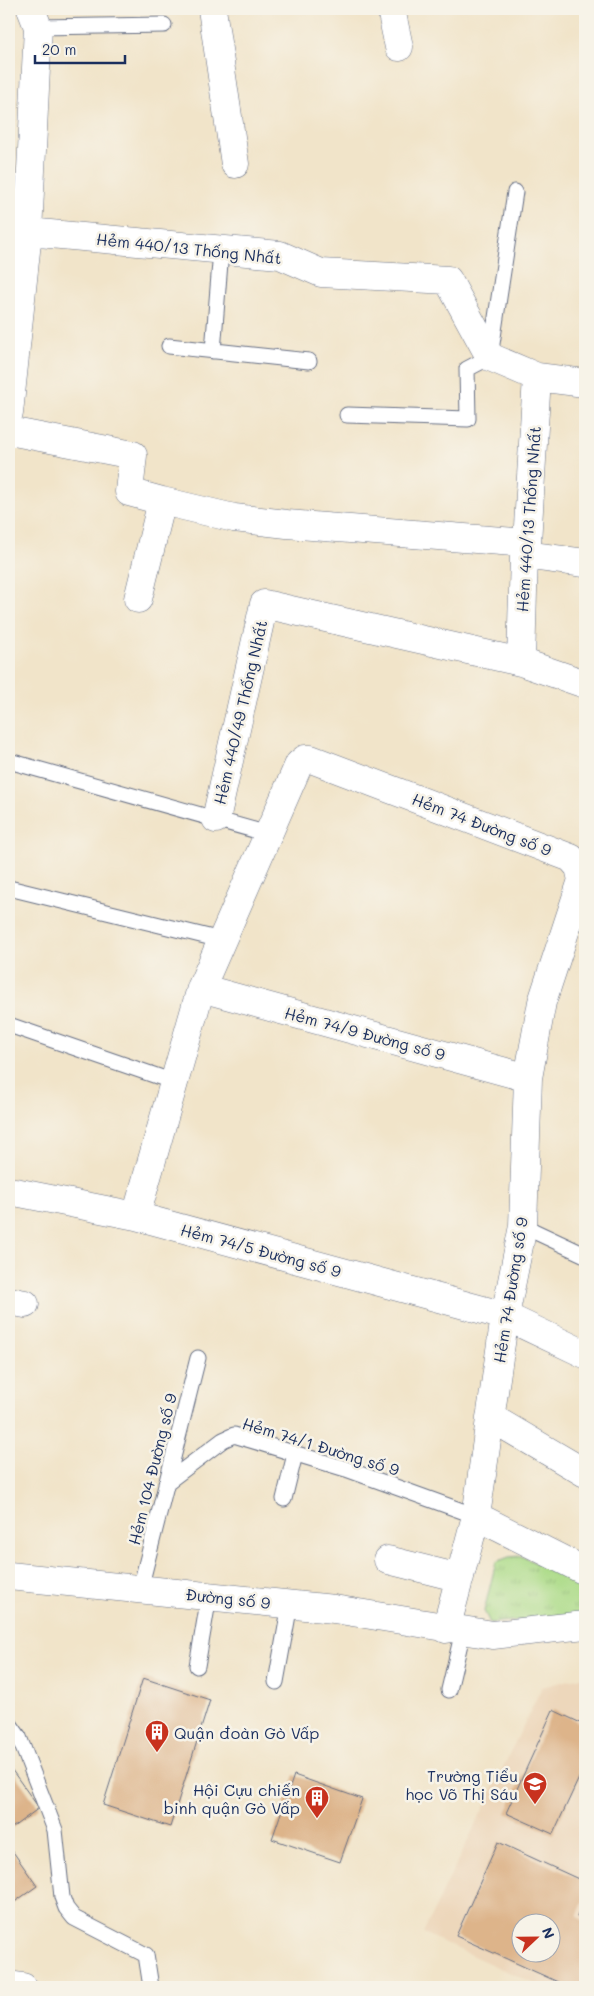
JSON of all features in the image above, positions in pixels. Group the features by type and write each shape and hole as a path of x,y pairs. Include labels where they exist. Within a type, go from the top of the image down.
{"street":[{"path":"212,9 235,164"},
{"path":"391,9 399,47"},
{"path":"9,413 28,232 34,18"},
{"name":"Hẻm 440/13 Thống Nhất","path":"28,232 280,255 321,273 448,280 490,357"},
{"path":"490,357 537,377 585,383"},
{"name":"Hẻm 440/13 Thống Nhất","path":"521,662 525,549 537,377"},
{"path":"9,431 133,455 129,492 234,518 525,549 585,563"},
{"path":"138,598 162,501"},
{"name":"Hẻm 440/49 Thống Nhất","path":"216,819 264,604 521,662"},
{"path":"521,662 585,684"},
{"name":"Hẻm 74 Đường số 9","path":"136,1216 201,988 299,764 305,759 311,759 571,858 580,867 582,880 542,1002 528,1078 523,1226 504,1316 476,1516"},
{"name":"Hẻm 74/9 Đường số 9","path":"201,988 528,1078"},
{"name":"Hẻm 74/5 Đường số 9","path":"15,1192 136,1216 504,1316 585,1354"},
{"path":"490,1417 585,1472"},
{"path":"454,1630 460,1578 476,1516 585,1571"},
{"path":"388,1560 460,1578"},
{"name":"Đường số 9","path":"9,1576 334,1609 493,1635 585,1625"},
{"path":"9,1985 23,1987"}],"lane":[{"path":"34,18 164,25"},
{"path":"347,415 468,419 467,369 490,357 515,192"},
{"path":"213,351 220,250"},
{"path":"169,346 309,361"},
{"name":"Hẻm 440/49 Thống Nhất","path":"9,761 268,834"},
{"path":"9,888 222,940"},
{"path":"9,1025 174,1082"},
{"path":"523,1226 585,1255"},
{"name":"Hẻm 104 Đường số 9","path":"140,1589 198,1358"},
{"name":"Hẻm 74/1 Đường số 9","path":"166,1483 229,1436 234,1435 346,1469 476,1516"},
{"path":"284,1499 295,1454"},
{"path":"197,1666 210,1596"},
{"path":"276,1682 290,1604"},
{"path":"449,1690 454,1630"},
{"path":"9,1723 19,1737 55,1830 62,1897 66,1908 74,1918 146,1955 151,1987"}],"shaded area":[{"name":"Trường Tiểu học Võ Thị Sáu","path":"585,1676 585,1987 541,1987 423,1933 542,1687"}],"green space":[{"path":"521,1556 585,1586 585,1614 490,1623 484,1611 496,1562 509,1557"}],"building":[{"name":"Quận đoàn Gò Vấp","path":"143,1678 210,1700 170,1827 103,1805"},
{"path":"553,1710 585,1725 585,1765 553,1834 506,1813"},
{"path":"9,1766 39,1808 9,1830"},
{"name":"Hội Cựu chiến binh quận Gò Vấp","path":"294,1775 362,1799 340,1862 272,1839"},
{"path":"498,1842 585,1882 585,1897 577,1917 585,1921 585,1987 569,1987 518,1964 562,1964 562,1914 512,1914 512,1961 456,1936"},
{"path":"9,1846 37,1886 9,1906"}],"place":[{"name":"Quận đoàn Gò Vấp","path":"157,1753"},
{"name":"Trường Tiểu học Võ Thị Sáu","path":"535,1805"},
{"name":"Hội Cựu chiến binh quận Gò Vấp","path":"317,1819"}]}
